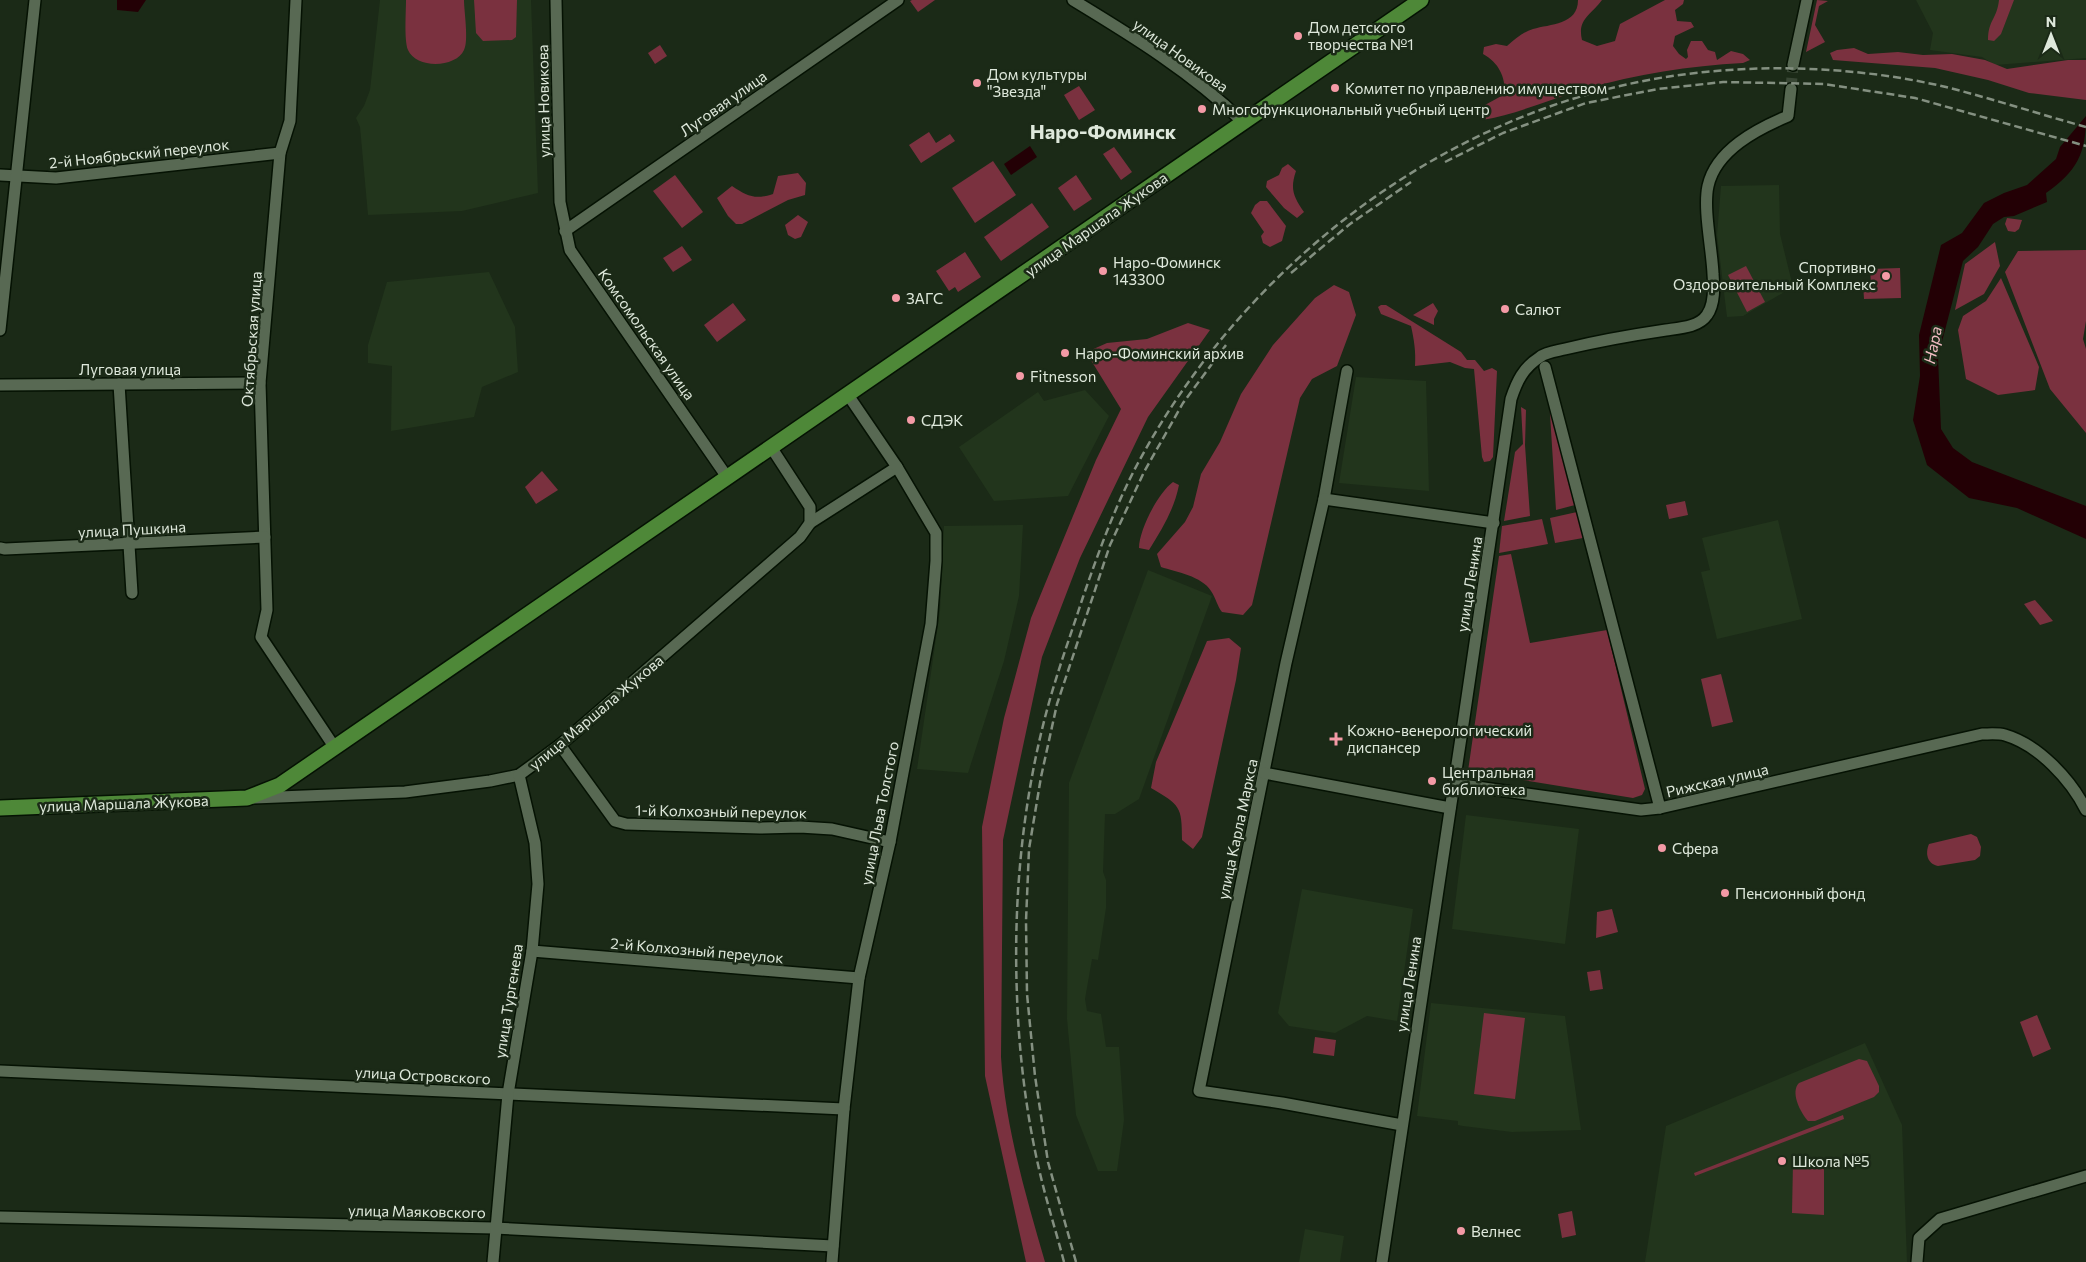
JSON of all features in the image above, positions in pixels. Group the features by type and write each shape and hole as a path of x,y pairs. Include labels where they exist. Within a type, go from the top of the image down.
{"main road":[{"name":"улица Маршала Жукова","path":"0,808 247,798 280,784 1421,0"}],"street":[{"path":"0,330 35,0"},
{"name":"Октябрьская улица","path":"296,0 290,120 280,153 260,383 267,610 261,637 335,748"},
{"name":"улица Новикова","path":"556,0 560,202"},
{"name":"Луговая улица","path":"565,231 898,0"},
{"name":"улица Новикова","path":"1073,0 1175,64 1210,91 1243,122"},
{"path":"1792,65 1807,0"},
{"name":"улица Ленина","path":"1382,1262 1511,400 1522,372 1541,355 1600,341 1692,326 1707,315 1712,300 1714,283 1707,209 1708,186 1716,168 1726,155 1747,137 1788,116 1791,89"},
{"name":"2-й Ноябрьский переулок","path":"0,175 56,178 280,153"},
{"name":"Комсомольская улица","path":"560,202 570,250 727,477"},
{"path":"1545,368 1660,808"},
{"name":"улица Карла Маркса","path":"1347,371 1324,499 1264,773 1199,1091 1282,1103 1402,1125"},
{"name":"Луговая улица","path":"0,385 260,383"},
{"path":"119,384 132,594"},
{"name":"улица Льва Толстого","path":"832,1262 844,1109 859,978 890,842 931,624 936,561 936,533 897,467 848,395"},
{"path":"771,447 810,507 810,523"},
{"name":"улица Маршала Жукова","path":"247,798 297,798 404,792 519,775 560,745 800,537 810,523 897,467"},
{"path":"1324,499 1494,523"},
{"name":"улица Пушкина","path":"0,548 265,537"},
{"name":"Рижская улица","path":"1455,784 1641,810 1660,808 1982,734 2003,735 2029,746 2063,776 2080,798 2086,810"},
{"name":"1-й Колхозный переулок","path":"560,745 615,821 626,824 832,829 890,842"},
{"path":"1264,773 1450,808"},
{"name":"улица Тургенева","path":"492,1262 508,1094 532,951 538,884 536,851 519,775"},
{"name":"2-й Колхозный переулок","path":"532,951 859,978"},
{"name":"улица Островского","path":"0,1071 844,1109"},
{"path":"1917,1262 1918,1238 1940,1219 2086,1176"},
{"name":"улица Маяковского","path":"0,1217 494,1228 833,1246"}],"shaded area":[{"path":"380,0 531,0 538,193 462,211 368,215 360,127 356,118 364,106 370,90"},
{"path":"406,0 464,0 466,40 464,50 460,56 445,63 436,64 419,61 412,56 408,50 406,40"},
{"path":"474,0 517,0 516,37 512,40 483,41 476,33"},
{"path":"935,0 918,12 910,1"},
{"path":"1578,0 1602,0 1586,18 1581,27 1582,40 1597,46 1615,41 1620,24 1665,0 1684,0 1683,4 1675,10 1677,21 1691,22 1694,27 1675,36 1673,46 1679,54 1686,59 1691,41 1702,41 1708,50 1715,52 1717,60 1731,51 1743,54 1750,60 1743,63 1703,66 1624,79 1482,120 1477,113 1485,105 1505,94 1504,81 1500,71 1483,54 1484,47 1496,44 1507,46 1529,30 1568,19 1577,8"},
{"path":"1817,0 1828,1 1819,6 1815,25 1825,42 1806,52"},
{"path":"1916,0 2086,0 2086,58 1995,65 1982,57 1930,50 1933,33"},
{"path":"1999,0 2014,0 2001,34 1994,41 1988,40 1989,28"},
{"path":"660,45 667,56 655,64 648,53"},
{"path":"1854,48 1868,54 1898,52 1923,55 1952,54 1985,60 2007,69 2068,60 2086,60 2086,100 2029,93 1988,80 1935,68 1833,60 1830,53 1837,50"},
{"path":"1079,86 1095,110 1079,120 1064,95"},
{"path":"929,132 936,143 950,134 955,141 921,163 909,145"},
{"path":"1114,147 1132,172 1121,180 1103,154"},
{"path":"993,161 1016,195 975,223 952,188"},
{"path":"1288,164 1296,171 1293,188 1297,201 1304,212 1297,218 1284,208 1266,187 1267,181 1279,175 1282,168"},
{"path":"798,173 806,183 805,195 788,200 742,224 736,224 728,216 717,198 732,186 756,197 773,194 778,176"},
{"path":"675,175 703,212 682,228 653,191"},
{"path":"1076,175 1092,199 1074,211 1058,188"},
{"path":"1779,185 1780,234 1793,287 1743,316 1727,317 1717,235 1721,186"},
{"path":"1260,201 1267,201 1286,226 1282,241 1270,247 1263,243 1261,236 1264,232 1251,213 1255,205"},
{"path":"1032,203 1049,227 1001,261 984,237"},
{"path":"798,215 808,222 801,237 795,239 788,235 785,225"},
{"path":"2007,218 2022,220 2019,229 2015,232 2008,231 2005,224"},
{"path":"1995,242 2000,266 1984,294 1955,310 1965,264"},
{"path":"682,246 692,260 673,272 663,258"},
{"path":"2086,250 2086,321 2083,339 2086,349 2086,433 2050,389 2005,272 2018,251"},
{"path":"965,252 981,277 958,292 955,287 949,291 936,271"},
{"path":"1746,266 1765,302 1747,312 1728,275"},
{"name":"Спортивно Оздоровительный Комплекс","path":"1900,268 1901,298 1864,299 1863,284 1871,284 1870,269"},
{"path":"489,272 515,327 518,372 482,387 474,417 391,431 392,366 368,363 368,345 387,282"},
{"path":"2001,278 2039,367 2035,390 1998,395 1966,379 1958,330 1963,316 1986,301"},
{"path":"1334,285 1349,292 1356,315 1337,366 1312,379 1300,398 1252,605 1243,615 1222,612 1207,586 1188,575 1161,567 1157,554 1185,522 1193,507 1201,474 1220,442 1241,394 1273,345 1315,298"},
{"path":"733,303 746,320 717,342 704,325"},
{"path":"1433,303 1438,311 1434,319 1434,325 1413,315"},
{"path":"1386,305 1461,352 1467,360 1475,360 1484,371 1492,368 1497,371 1493,457 1490,461 1484,462 1482,457 1474,369 1465,368 1450,362 1415,366 1411,326 1381,314 1378,307"},
{"path":"1188,323 1210,330 1148,417 1080,558 1042,657 1003,840 1001,1057 1003,1083 1017,1161 1045,1262 1026,1262 985,1076 982,827 1004,718 1031,618 1096,460 1121,409 1089,357 1089,351 1107,343 1147,339"},
{"path":"1356,377 1426,381 1429,491 1339,483"},
{"path":"1085,390 1109,416 1068,496 994,501 959,447 1038,392 1044,401"},
{"path":"1549,398 1575,505 1556,510"},
{"path":"1521,407 1526,410 1525,445 1530,516 1504,521 1515,452 1523,444"},
{"path":"542,471 558,490 536,504 525,487"},
{"path":"1173,482 1179,485 1167,519 1149,550 1139,548 1142,532 1150,512 1161,494"},
{"path":"1685,501 1688,515 1669,519 1666,505"},
{"path":"1577,512 1583,538 1555,543 1550,518"},
{"path":"1542,519 1548,544 1499,553 1502,526"},
{"path":"1778,520 1802,619 1717,639 1701,572 1710,570 1702,538"},
{"path":"1023,525 1019,596 1004,661 968,773 917,769 940,611 944,526"},
{"path":"1511,554 1530,643 1607,630 1645,789 1642,795 1633,798 1468,771 1499,556"},
{"path":"1148,570 1212,596 1139,799 1115,814 1105,814 1103,872 1106,880 1106,908 1098,960 1092,959 1085,999 1087,1011 1101,1014 1106,1047 1119,1047 1124,1120 1117,1171 1098,1171 1076,1115 1067,1019 1069,783"},
{"path":"2035,600 2053,621 2040,625 2024,604"},
{"path":"1229,638 1241,648 1236,680 1202,837 1193,849 1182,840 1180,813 1174,803 1151,788 1156,762 1207,641"},
{"path":"1721,674 1733,722 1712,727 1701,679"},
{"path":"1466,815 1579,829 1565,944 1452,929"},
{"path":"1971,834 1977,837 1981,847 1980,856 1975,860 1938,866 1929,861 1927,851 1929,844"},
{"path":"1302,889 1413,909 1397,1021 1367,1016 1335,1033 1289,1026 1278,1013"},
{"path":"1612,909 1618,932 1596,938 1597,912"},
{"path":"1600,970 1603,989 1590,991 1587,972"},
{"path":"1431,1003 1565,1016 1581,1130 1512,1132 1463,1126 1458,1125 1458,1121 1417,1116"},
{"path":"1484,1013 1525,1018 1515,1099 1474,1094"},
{"path":"2037,1015 2051,1049 2033,1057 2020,1022"},
{"path":"1315,1037 1336,1040 1334,1056 1313,1053"},
{"name":"Школа №5","path":"1865,1043 1902,1125 1907,1262 1645,1262 1666,1126"},
{"path":"1859,1059 1867,1061 1879,1086 1879,1092 1874,1097 1815,1121 1808,1121 1797,1102 1795,1091 1799,1083"},
{"path":"1843,1115 1844,1119 1695,1176 1694,1173"},
{"path":"1793,1163 1824,1165 1824,1215 1792,1213"},
{"path":"1572,1211 1576,1235 1562,1238 1558,1214"},
{"path":"1305,1229 1344,1236 1340,1262 1299,1262"}],"water":[{"path":"117,0 146,0 138,12 117,10"},
{"name":"Нара","path":"2086,116 2084,141 2078,160 2065,177 2046,193 2047,202 2014,216 2004,217 1993,224 1978,247 1963,261 1938,357 1941,429 1953,448 1972,462 2086,506 2086,539 2017,508 1969,498 1927,465 1913,420 1920,376 1919,335 1941,245 1962,233 1984,203 2004,193 2027,185 2056,159 2060,147"},
{"path":"1030,146 1037,157 1011,175 1004,164"}],"tunnel":[{"path":"1791,89 1793,65"}],"railway":[{"path":"1064,1262 1034,1148 1021,1061 1018,1018 1016,959 1019,884 1022,846 1033,772 1050,699 1062,660 1095,563 1122,496 1138,463 1185,387 1241,317 1304,253 1374,197 1450,150 1531,113 1617,87 1705,72 1765,68 1857,72 1946,87 2086,127"},
{"path":"1445,162 1503,133 1586,103 1658,89 1723,82 1824,84 1915,98 2086,146"},
{"path":"1291,273 1350,224 1411,182"},
{"path":"1076,1262 1048,1162 1035,1076 1027,994 1026,921 1029,849 1041,777 1057,704 1110,545 1144,472 1183,403 1226,345"}],"place":[{"name":"Дом детского творчества №1","path":"1298,36"},
{"name":"Дом культуры \"Звезда\"","path":"977,83"},
{"name":"Комитет по управлению имуществом","path":"1335,88"},
{"name":"Многофункциональный учебный центр","path":"1202,109"},
{"name":"Наро-Фоминск 143300","path":"1103,271"},
{"name":"Спортивно Оздоровительный Комплекс","path":"1886,276"},
{"name":"ЗАГС","path":"896,298"},
{"name":"Салют","path":"1505,309"},
{"name":"Наро-Фоминский архив","path":"1065,353"},
{"name":"Fitnesson","path":"1020,376"},
{"name":"СДЭК","path":"911,420"},
{"name":"Кожно-венерологический диспансер","path":"1336,739"},
{"name":"Центральная библиотека","path":"1432,781"},
{"name":"Сфера","path":"1662,848"},
{"name":"Пенсионный фонд","path":"1725,893"},
{"name":"Школа №5","path":"1782,1161"},
{"name":"Велнес","path":"1461,1231"}],"district":[{"name":"Наро-Фоминск","path":"1103,131"}]}
